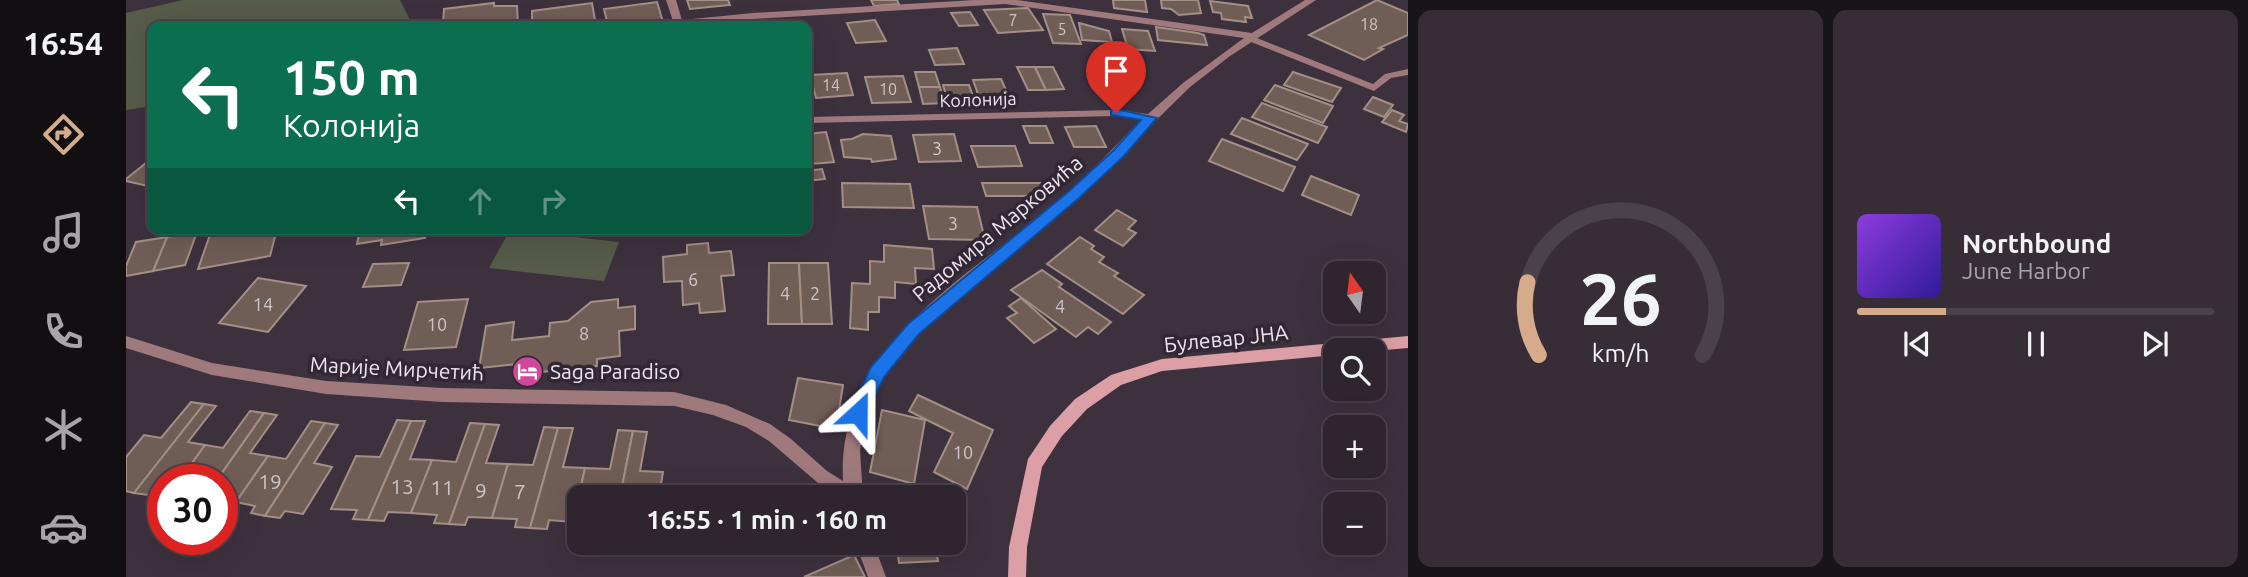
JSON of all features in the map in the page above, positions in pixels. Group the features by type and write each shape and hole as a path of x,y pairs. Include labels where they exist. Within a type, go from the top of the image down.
{"main road":[{"name":"Булевар ЈНА","path":"1017,577 1018,547 1034,466 1056,431 1081,404 1116,380 1173,363 1408,342"}],"street":[{"path":"671,0 677,21"},
{"name":"Радомира Марковића","path":"854,485 852,431 864,395 877,372 914,329 1073,195 1119,153 1150,118 1251,37 1311,0"},
{"path":"699,21 1005,1 1251,37"},
{"name":"Колонија","path":"812,120 1116,113 1150,118"},
{"name":"Марије Мирчетић","path":"126,342 211,369 306,385 370,391 674,399 710,407 774,435 831,485"},
{"path":"869,555 877,577"}],"lane":[{"path":"1251,37 1378,89 1388,76 1408,72"}],"green space":[{"path":"183,0 400,0 410,21 147,21 147,107 126,110 126,13"},
{"path":"507,235 555,235 619,242 604,281 489,268"}],"building":[{"path":"687,0 728,0 730,5 690,9"},
{"path":"871,0 897,0 899,4 874,6"},
{"path":"1113,0 1145,0 1147,12 1114,8"},
{"path":"1161,0 1198,0 1201,13 1179,15 1171,9 1162,8"},
{"path":"1377,0 1408,13 1408,35 1379,48 1383,49 1364,60 1309,35"},
{"path":"1210,1 1248,6 1252,18 1245,17 1246,22 1222,19 1221,13 1213,12"},
{"path":"657,2 663,21 607,21 604,9"},
{"path":"494,3 494,6 517,6 518,21 443,21 444,9"},
{"path":"592,3 595,21 532,21 532,11"},
{"path":"1028,8 1043,30 998,33 984,10"},
{"path":"970,12 978,25 959,26 951,13"},
{"path":"1043,14 1070,15 1081,44 1053,43"},
{"path":"875,20 886,41 856,43 847,23"},
{"path":"1079,23 1109,31 1112,42 1082,40"},
{"path":"1156,27 1204,35 1207,45 1158,40"},
{"path":"1122,29 1148,31 1155,51 1128,49"},
{"path":"957,48 964,64 935,65 929,50"},
{"path":"1096,53 1119,53 1124,66 1101,65"},
{"path":"1017,67 1035,67 1046,90 1028,90"},
{"path":"1035,67 1053,67 1064,89 1046,90"},
{"path":"915,72 935,72 940,87 919,87"},
{"path":"1293,72 1341,88 1332,102 1284,85"},
{"path":"847,73 853,95 816,98 812,75"},
{"path":"903,76 911,102 872,103 865,77"},
{"path":"1001,79 1010,99 980,100 973,80"},
{"path":"943,85 969,85 975,102 948,103"},
{"path":"1275,85 1333,106 1323,123 1264,100"},
{"path":"919,87 940,87 945,103 923,104"},
{"path":"1373,97 1393,105 1384,117 1364,109"},
{"path":"1262,103 1327,127 1318,143 1252,117"},
{"path":"1392,110 1404,115 1399,121 1408,124 1406,132 1382,122"},
{"path":"1242,118 1308,144 1297,160 1231,134"},
{"path":"1023,126 1046,126 1053,143 1030,143"},
{"path":"1096,126 1106,147 1074,147 1065,127"},
{"path":"826,132 834,162 812,164 812,133"},
{"path":"863,134 891,136 896,159 872,162 871,159 844,157 841,140"},
{"path":"954,134 961,161 919,162 913,135"},
{"path":"1222,139 1295,167 1283,191 1209,161"},
{"path":"971,146 1015,146 1022,166 978,167"},
{"path":"147,162 147,186 126,179"},
{"path":"822,169 825,179 812,180 812,170"},
{"path":"1311,176 1359,195 1351,215 1302,195"},
{"path":"842,183 910,184 914,208 843,207"},
{"path":"982,183 1046,183 1050,196 986,196"},
{"path":"923,206 977,207 985,240 929,239"},
{"path":"1117,210 1136,221 1128,229 1136,233 1123,246 1095,230"},
{"path":"196,235 185,265 153,271 167,237"},
{"path":"210,235 275,235 270,256 198,269"},
{"path":"359,235 425,235 425,238 381,245 382,240 357,244"},
{"path":"167,237 153,271 126,276 126,266 136,242"},
{"path":"1080,237 1094,246 1091,249 1104,257 1099,262 1118,273 1114,276 1144,295 1123,314 1047,264"},
{"path":"708,243 709,253 731,251 734,275 721,276 725,311 700,313 699,303 683,305 682,281 664,282 663,257 687,254 687,245"},
{"path":"884,245 932,249 934,269 915,268 916,284 895,282 895,298 879,297 879,312 868,312 868,330 850,328 852,283 870,284 870,261 884,262"},
{"path":"409,263 401,285 363,287 373,264"},
{"path":"769,263 799,263 802,324 768,324"},
{"path":"799,263 828,263 832,324 802,324"},
{"path":"1042,270 1062,284 1059,287 1111,322 1098,334 1088,327 1076,337 1011,290"},
{"path":"258,278 306,286 268,332 219,323"},
{"path":"1021,298 1056,329 1034,343 1007,318 1017,313 1009,306"},
{"path":"468,299 456,347 404,350 418,302"},
{"path":"618,299 618,308 635,306 635,329 619,331 620,356 597,359 597,366 532,373 532,368 516,370 517,364 479,368 486,326 514,322 512,340 549,336 550,323 568,321 591,302"},
{"path":"798,378 843,385 836,429 789,420"},
{"path":"918,395 993,430 967,489 966,485 959,485 934,472 953,433 909,411"},
{"path":"191,402 204,404 157,464 147,464 147,476 134,493 126,491 126,457 144,435 161,438"},
{"path":"204,404 216,406 188,442 205,445 191,464 157,464"},
{"path":"882,410 925,420 914,484 870,472"},
{"path":"250,411 264,413 228,464 191,464 205,445 223,448"},
{"path":"264,413 277,415 250,453 268,456 238,499 238,464 228,464"},
{"path":"397,420 411,421 368,520 353,519 357,510 331,509 356,456 380,457"},
{"path":"311,421 325,423 265,516 251,513 255,506 238,502 268,456 286,459"},
{"path":"411,421 425,421 410,459 432,460 411,513 388,512 384,521 368,520"},
{"path":"325,423 338,425 314,463 332,467 303,514 285,511 280,518 265,516"},
{"path":"470,423 485,424 449,524 434,523 437,515 411,513 432,460 456,462"},
{"path":"485,424 499,425 486,463 508,464 492,518 468,517 465,525 449,524"},
{"path":"544,427 558,428 530,528 515,527 517,519 492,518 508,464 533,465"},
{"path":"558,428 573,428 563,467 585,468 581,485 567,485 567,522 549,520 547,529 530,528"},
{"path":"618,430 633,431 622,485 581,485 585,468 610,469"},
{"path":"633,431 647,432 640,471 663,472 661,485 622,485"},
{"path":"147,476 147,495 134,493"},
{"path":"854,555 865,577 804,577"},
{"path":"898,555 937,555 938,561 899,563"}],"place":[{"name":"Saga Paradiso","path":"527,371"}],"route":[{"path":"858,413 864,395 877,372 914,329 1073,195 1119,153 1150,118 1116,113"}]}
